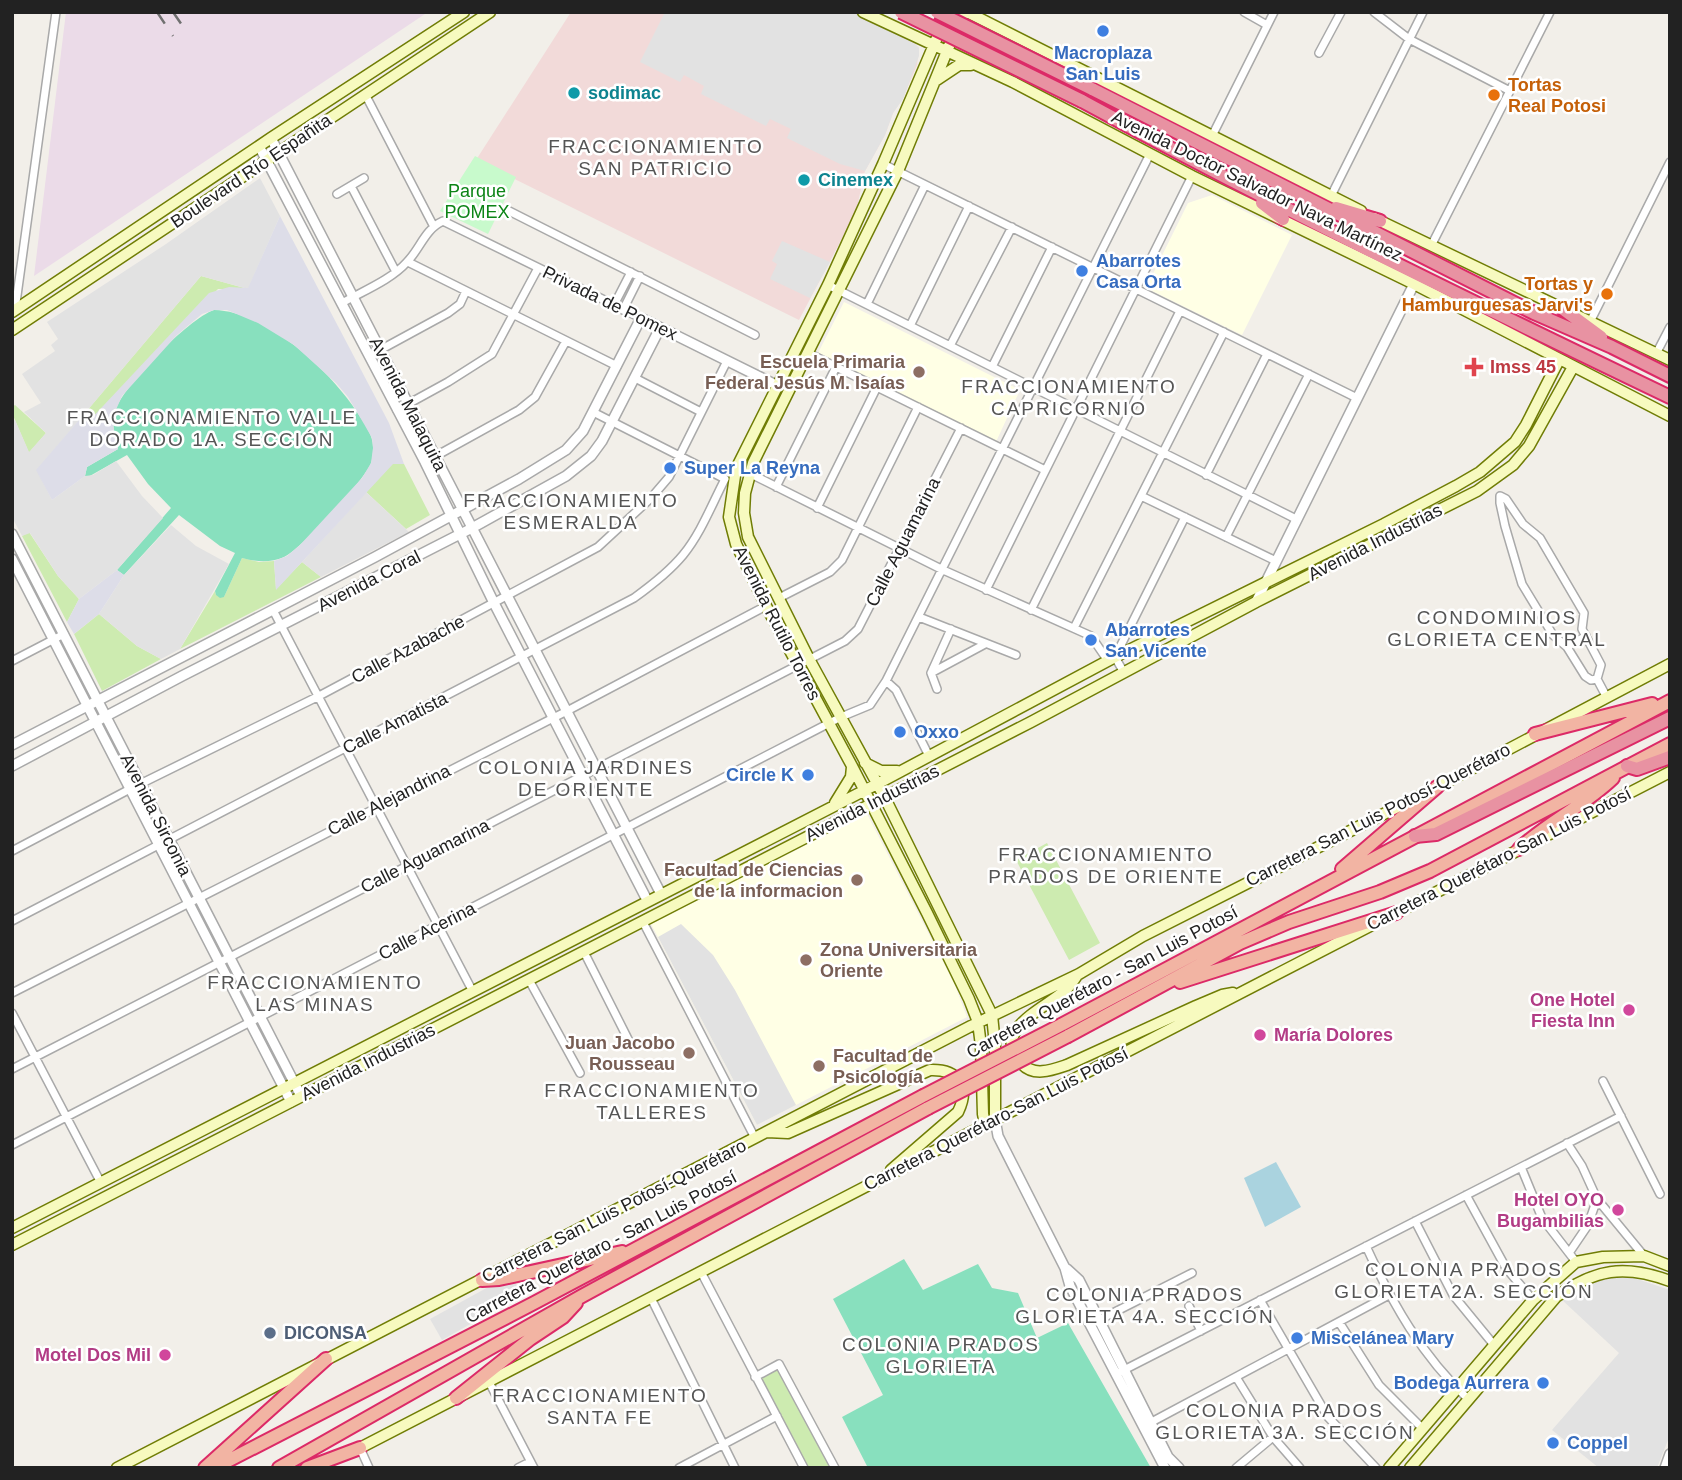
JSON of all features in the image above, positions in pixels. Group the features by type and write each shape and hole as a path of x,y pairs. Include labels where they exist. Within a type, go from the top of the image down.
{"highway":[{"name":"Avenida Doctor Salvador Nava Martínez","path":"901,12 1082,101 1427,280 1670,397"},
{"name":"Avenida Doctor Salvador Nava Martínez","path":"937,12 1534,313 1670,376"},
{"path":"1138,131 1193,167 1268,206 1283,219"},
{"path":"1305,199 1380,221"},
{"path":"1437,296 1496,311"},
{"path":"1563,309 1612,347"},
{"path":"1535,734 1670,700"},
{"name":"Carretera Querétaro - San Luis Potosí","path":"215,1468 1064,1030 1321,887 1670,700"},
{"path":"1415,836 1437,834 1670,718"},
{"name":"Carretera Querétaro - San Luis Potosí","path":"1064,1030 1149,992 1252,938 1430,871 1670,744"},
{"path":"1519,849 1538,832 1596,794 1625,767 1637,769 1670,757"},
{"path":"1321,887 1437,787"},
{"path":"1149,992 1396,913"},
{"name":"Carretera Querétaro - San Luis Potosí","path":"279,1468 926,1102"},
{"path":"482,1280 499,1279 636,1249"},
{"path":"456,1398 530,1339 563,1318 582,1296"},
{"path":"205,1468 326,1359"},
{"path":"307,1468 360,1448"}],"main road":[{"name":"Boulevard Río Españita","path":"13,311 464,12"},
{"name":"Boulevard Río Españita","path":"12,330 490,12"},
{"name":"Avenida Doctor Salvador Nava Martínez","path":"863,12 979,67 1192,176 1437,296 1670,416"},
{"name":"Avenida Rutilo Torres","path":"947,12 828,285 729,478 729,517 736,544 766,606 927,913 978,1022 983,1114 990,1121"},
{"name":"Avenida Doctor Salvador Nava Martínez","path":"965,12 1380,221 1591,320 1665,358"},
{"name":"Avenida Rutilo Torres","path":"965,12 898,171 749,473 744,513 748,537 809,659 884,796 992,1015 995,1045 990,1121"},
{"path":"979,67 972,53 974,46 979,36 995,26 984,12"},
{"path":"934,82 959,65 979,67"},
{"name":"Avenida Industrias","path":"12,1228 877,784 1111,659 1420,505 1480,472 1515,442 1559,360"},
{"name":"Avenida Industrias","path":"12,1245 1031,722 1123,671 1492,481 1513,465 1528,446 1573,367"},
{"path":"1396,532 1399,521 1420,505"},
{"path":"1232,598 1238,611"},
{"name":"Carretera San Luis Potosí-Querétaro","path":"117,1468 978,1022 1079,974 1143,936 1437,787 1670,664"},
{"path":"865,762 881,771 901,771"},
{"path":"831,807 844,791 851,777 852,766"},
{"name":"Carretera Querétaro-San Luis Potosí","path":"322,1468 1670,772"},
{"path":"1079,974 1065,991 1020,1023 1012,1040 1015,1057 1027,1070 1046,1072 1067,1065 1222,995 1241,992"},
{"path":"760,1135 788,1133 930,1070 946,1070 955,1076 962,1087 964,1100 958,1112 881,1179"},
{"path":"1389,1468 1573,1257 1644,1256 1670,1266"},
{"path":"1624,1270 1626,1257"},
{"path":"1410,1468 1556,1297 1586,1278 1614,1270 1642,1272 1670,1281"}],"street":[{"path":"13,311 55,12"},
{"path":"1244,12 1268,25"},
{"path":"1212,136 1274,12"},
{"path":"1319,53 1341,12"},
{"path":"1374,12 1409,39 1510,90"},
{"path":"1331,196 1423,12"},
{"path":"1431,246 1550,12"},
{"path":"342,303 396,272 408,262 433,225 365,94"},
{"name":"Avenida Malaquita","path":"271,138 661,894"},
{"name":"Avenida Malaquita","path":"259,146 425,462 494,603 647,900"},
{"name":"Calle Acerina","path":"12,1145 841,717 870,705 886,681 919,617 1150,154"},
{"path":"883,164 1357,398"},
{"path":"1591,320 1669,166"},
{"path":"986,590 1192,176"},
{"path":"337,194 364,178"},
{"path":"867,304 925,185"},
{"path":"351,186 396,272"},
{"path":"909,326 969,206"},
{"path":"507,210 755,335"},
{"name":"Privada de Pomex","path":"433,225 443,221 778,386"},
{"path":"950,346 1012,227"},
{"path":"992,367 1052,247"},
{"path":"408,262 617,366"},
{"path":"397,410 492,354 538,268"},
{"path":"614,305 631,272"},
{"path":"623,310 640,276"},
{"path":"1256,602 1413,284"},
{"path":"828,285 1297,519"},
{"path":"369,355 448,313 460,304 466,291"},
{"path":"1031,610 1180,311"},
{"name":"Avenida Coral","path":"12,745 451,516 566,450 583,431 641,318"},
{"path":"1665,358 1670,327"},
{"name":"Avenida Coral","path":"12,766 461,534 566,476 591,456 612,422 660,328"},
{"path":"1074,628 1224,332"},
{"path":"425,462 519,410 535,397 566,341"},
{"path":"808,353 1045,470"},
{"path":"1206,475 1267,354"},
{"name":"Calle Azabache","path":"12,851 130,789 319,696 598,547 651,498 669,477 727,360"},
{"path":"776,487 836,366"},
{"path":"1226,537 1308,374"},
{"path":"635,378 701,412"},
{"path":"817,508 877,387"},
{"path":"779,598 830,572 842,560 918,407"},
{"path":"593,412 729,478"},
{"name":"Calle Aguamarina","path":"12,1069 845,641 858,629 961,428"},
{"path":"749,473 941,569 1091,636 1123,671"},
{"name":"Calle Amatista","path":"12,921 634,598 660,578 684,554 729,478"},
{"path":"1492,481 1500,496 1522,584 1553,635 1567,647 1585,676 1591,680 1597,679"},
{"path":"1141,496 1276,561"},
{"path":"1500,496 1506,499 1523,524 1540,538 1584,613 1582,629 1601,665 1597,679 1606,696"},
{"path":"1111,659 1185,517"},
{"path":"1508,532 1523,524"},
{"name":"Avenida Sirconia","path":"12,534 140,784 163,842"},
{"path":"374,557 385,573"},
{"name":"Avenida Sirconia","path":"12,559 130,789 163,842 296,1099"},
{"name":"Calle Alejandrina","path":"12,993 766,606"},
{"path":"273,610 472,990"},
{"path":"919,617 1016,655"},
{"path":"937,689 931,673 951,629"},
{"path":"12,661 64,634"},
{"path":"1567,647 1586,636"},
{"path":"931,673 985,644"},
{"path":"886,681 896,690 929,756"},
{"path":"643,922 760,1135"},
{"path":"584,952 630,1043"},
{"path":"529,979 580,1073"},
{"path":"12,1013 101,1184"},
{"path":"1603,1081 1660,1194"},
{"path":"1120,1372 1621,1116"},
{"path":"990,1121 1065,1268 1070,1286 1099,1320 1120,1372"},
{"path":"1567,1143 1582,1166 1597,1199 1644,1256"},
{"path":"1521,1167 1542,1218 1573,1257 1597,1199"},
{"path":"1466,1195 1506,1268 1533,1300"},
{"path":"1415,1221 1453,1295 1494,1345"},
{"path":"1366,1246 1388,1296 1421,1347 1468,1399"},
{"path":"1065,1268 1079,1280 1081,1296 1147,1425 1165,1468"},
{"path":"701,1272 804,1468"},
{"path":"1099,1320 1192,1273"},
{"path":"1070,1286 1079,1280"},
{"path":"1147,1425 1388,1296"},
{"path":"651,1298 735,1468"},
{"path":"1260,1300 1328,1417 1376,1468"},
{"path":"1189,1306 1201,1331"},
{"path":"1339,1322 1379,1385 1423,1429"},
{"path":"755,1377 779,1364 835,1468"},
{"path":"1237,1377 1273,1437 1300,1468"},
{"path":"489,1382 532,1465 518,1468"},
{"path":"679,1468 777,1416"},
{"path":"1147,1425 1168,1457 1179,1468"},
{"path":"1236,1468 1273,1437"},
{"path":"360,1448 369,1468"},
{"path":"1665,1468 1670,1454"}],"shaded area":[{"path":"66,12 428,12 34,276"},
{"path":"571,12 854,12 919,48 917,65 903,98 865,171 857,207 799,320 476,160"},
{"path":"665,12 854,12 915,44 919,48 919,56 903,99 893,113 885,135 865,171 840,164 787,138 791,129 770,119 766,126 701,94 704,86 684,75 680,82 640,62"},
{"path":"260,178 280,216 248,289 201,276 37,470 52,500 85,476 93,475 116,461 142,496 163,518 117,570 79,599 58,576 30,533 22,536 12,517 12,422 15,420 29,452 46,433 24,412 41,403 22,374 55,351 51,345 58,339 47,322"},
{"path":"1212,195 1292,235 1242,335 1146,288 1188,203"},
{"path":"280,216 389,423 404,464 393,464 276,590 274,561 287,556 300,545 362,478 371,463 373,448 372,438 348,397 336,383 294,345 258,323 227,310 202,314 177,335 122,396 115,412 113,426 118,449 87,467 85,476 52,500 36,470 79,420 89,421 209,293 229,287 248,288"},
{"path":"782,241 830,262 810,298 770,279 777,264 772,261"},
{"name":"Escuela Primaria Federal Jesús M. Isaías","path":"844,302 1020,390 995,444 818,353"},
{"path":"366,492 409,532 321,577 302,562"},
{"path":"171,525 196,546 229,564 180,649 161,659 137,646 99,614 124,575"},
{"path":"117,570 124,575 99,614 74,634 67,622 79,599"},
{"name":"Zona Universitaria Oriente","path":"867,814 954,983 967,1017 757,1125 651,924"},
{"path":"681,924 713,955 735,990 796,1105 757,1125 658,937"},
{"path":"1628,1276 1670,1290 1670,1435 1657,1468 1599,1468 1552,1430 1619,1353 1561,1299 1595,1280"},
{"path":"515,1282 522,1295 442,1340 430,1319 492,1285"}],"green space":[{"name":"Parque POMEX","path":"475,156 516,177 488,234 440,211"},
{"path":"201,276 248,289 218,289 89,421 79,420"},
{"path":"214,310 235,313 256,321 298,348 349,401 369,431 373,447 372,461 366,472 317,529 284,557 263,561 242,558 224,597 220,598 215,591 235,553 220,546 179,515 124,575 117,570 171,508 148,484 127,455 88,477 85,476 87,467 118,449 114,430 115,411 143,370 189,326"},
{"path":"15,405 46,433 29,453 12,413 12,407"},
{"path":"393,463 404,464 430,515 406,529 366,492"},
{"path":"29,532 58,576 79,599 67,622 22,536"},
{"path":"242,558 259,562 274,561 276,589 302,562 321,577 180,649 215,591 216,595 224,597"},
{"path":"99,614 137,646 161,659 102,691 74,634"},
{"path":"1047,843 1100,943 1069,960 1016,860"},
{"path":"904,1259 923,1290 978,1264 992,1288 1018,1293 1037,1338 1068,1323 1151,1468 868,1468 842,1417 883,1395 833,1299"},
{"path":"778,1369 830,1468 807,1468 761,1378"}],"water":[{"path":"1276,1162 1301,1207 1265,1227 1244,1178"}],"railway":[{"path":"157,12 173,36"},
{"path":"173,12 184,28"}],"place":[{"name":"Macroplaza San Luis","path":"1103,31"},
{"name":"sodimac","path":"574,93"},
{"name":"Tortas Real Potosi","path":"1494,95"},
{"name":"Cinemex","path":"804,180"},
{"name":"Abarrotes Casa Orta","path":"1082,271"},
{"name":"Tortas y Hamburguesas Jarvi's","path":"1607,294"},
{"name":"Imss 45","path":"1474,367"},
{"name":"Escuela Primaria Federal Jesús M. Isaías","path":"919,372"},
{"name":"Super La Reyna","path":"670,468"},
{"name":"Abarrotes San Vicente","path":"1091,640"},
{"name":"Oxxo","path":"900,732"},
{"name":"Circle K","path":"808,775"},
{"name":"Facultad de Ciencias de la informacion","path":"857,880"},
{"name":"Zona Universitaria Oriente","path":"806,960"},
{"name":"One Hotel Fiesta Inn","path":"1629,1010"},
{"name":"María Dolores","path":"1260,1035"},
{"name":"Juan Jacobo Rousseau","path":"689,1053"},
{"name":"Facultad de Psicología","path":"819,1066"},
{"name":"Hotel OYO Bugambilias","path":"1618,1210"},
{"name":"DICONSA","path":"270,1333"},
{"name":"Miscelánea Mary","path":"1297,1338"},
{"name":"Motel Dos Mil","path":"165,1355"},
{"name":"Bodega Aurrera","path":"1543,1383"},
{"name":"Coppel","path":"1553,1443"}],"district":[{"name":"FRACCIONAMIENTO SAN PATRICIO","path":"656,157"},
{"name":"FRACCIONAMIENTO CAPRICORNIO","path":"1069,397"},
{"name":"FRACCIONAMIENTO VALLE DORADO 1A. SECCIÓN","path":"212,428"},
{"name":"FRACCIONAMIENTO ESMERALDA","path":"571,511"},
{"name":"CONDOMINIOS GLORIETA CENTRAL","path":"1497,628"},
{"name":"COLONIA JARDINES DE ORIENTE","path":"586,778"},
{"name":"FRACCIONAMIENTO PRADOS DE ORIENTE","path":"1106,865"},
{"name":"FRACCIONAMIENTO LAS MINAS","path":"315,993"},
{"name":"FRACCIONAMIENTO TALLERES","path":"652,1101"},
{"name":"COLONIA PRADOS GLORIETA 2A. SECCIÓN","path":"1464,1280"},
{"name":"COLONIA PRADOS GLORIETA 4A. SECCIÓN","path":"1145,1305"},
{"name":"COLONIA PRADOS GLORIETA","path":"941,1355"},
{"name":"FRACCIONAMIENTO SANTA FE","path":"600,1406"},
{"name":"COLONIA PRADOS GLORIETA 3A. SECCIÓN","path":"1285,1421"}]}
